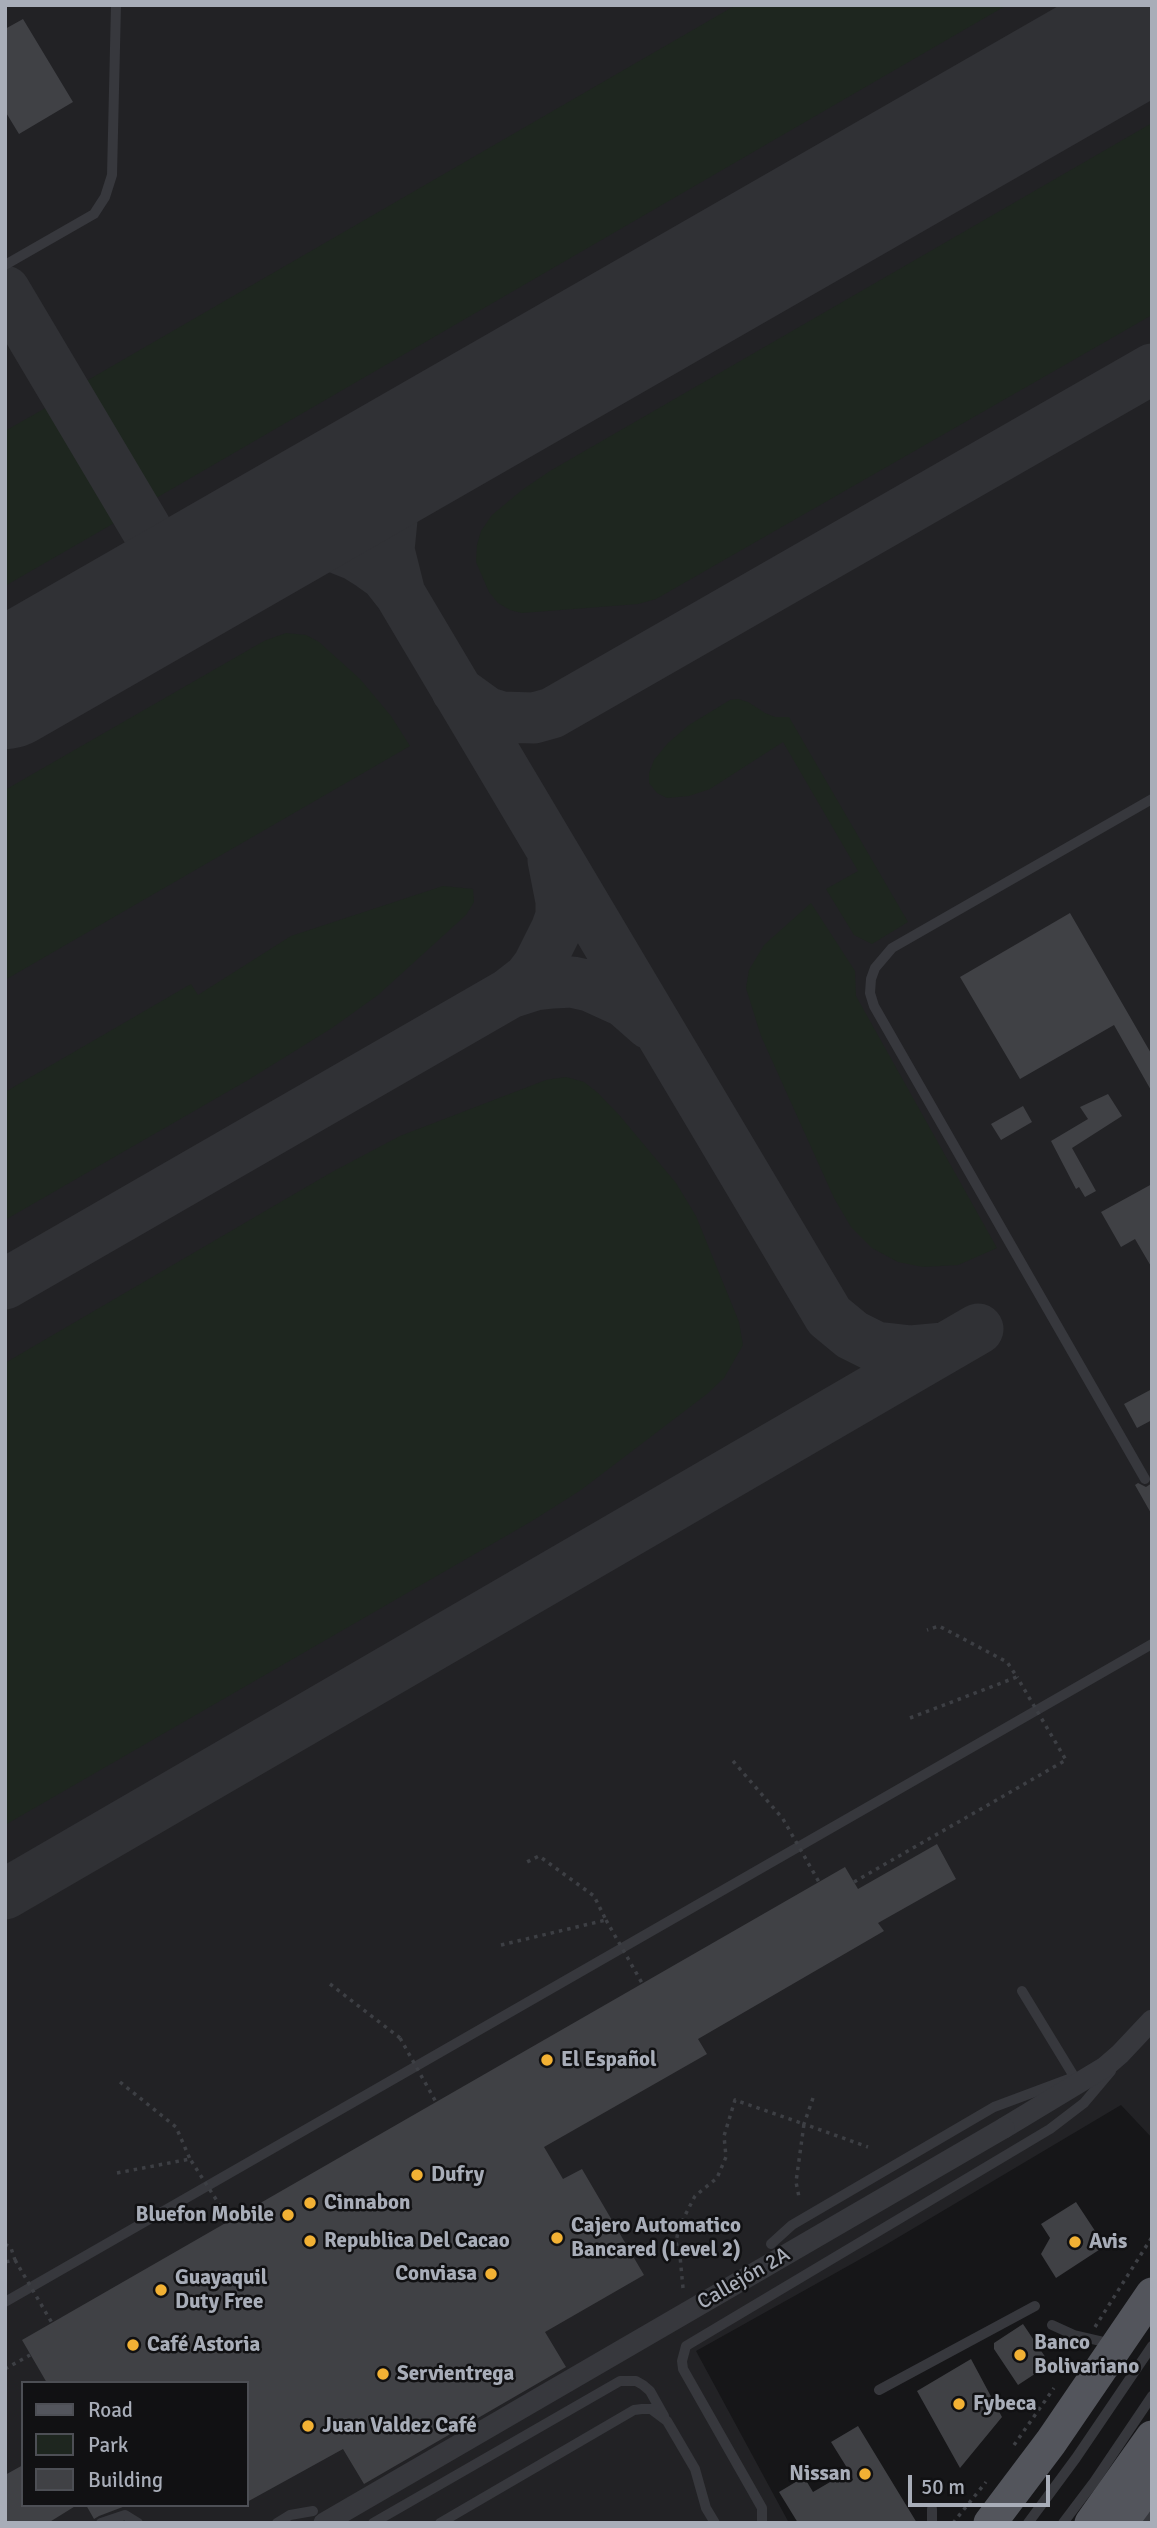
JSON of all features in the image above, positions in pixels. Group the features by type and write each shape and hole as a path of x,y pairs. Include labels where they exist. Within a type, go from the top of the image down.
{"main road":[{"path":"990,2523 1051,2442 1103,2342 1152,2294"},
{"path":"1091,2523 1152,2437"},
{"path":"1133,2518 1152,2481"}],"street":[{"name":"Callejón 2A","path":"319,2517 1004,2128 1105,2067 1149,2024"}],"lane":[{"path":"5,265 93,214 105,197 112,175 116,5"},
{"path":"1145,1479 874,1006 870,993 875,968 892,948 1152,799"},
{"path":"5,2302 1152,1644"},
{"path":"1023,1991 1074,2077"},
{"path":"762,2523 762,2508 683,2369 686,2346 1051,2129 1084,2103 1149,2024"},
{"path":"771,2244 792,2225 994,2107 1105,2067"},
{"path":"879,2390 1035,2305"},
{"path":"1052,2325 1103,2342"},
{"path":"1028,2523 1152,2346"},
{"path":"373,2523 620,2381 636,2381 650,2391 695,2469 706,2508 715,2523"},
{"path":"1063,2523 1152,2396"},
{"path":"440,2523 634,2410 651,2410 667,2421"},
{"path":"932,2509 932,2523"},
{"path":"101,2523 125,2515 138,2523"},
{"path":"277,2523 290,2515 319,2517"}],"path":[{"path":"854,1882 1066,1760 1007,1662 939,1626 927,1630"},
{"path":"910,1718 1017,1677"},
{"path":"733,1761 783,1818 819,1882"},
{"path":"527,1862 540,1856 594,1896 642,1983"},
{"path":"501,1945 606,1920"},
{"path":"330,1984 400,2038 436,2102"},
{"path":"120,2081 176,2127 190,2159 230,2221"},
{"path":"799,2197 796,2182 804,2124 813,2098"},
{"path":"683,2288 676,2242 679,2227 695,2196 717,2178 726,2157 724,2136 735,2100 868,2147"},
{"path":"117,2173 190,2159"},
{"path":"1103,2342 1152,2237"},
{"path":"5,2244 11,2248 15,2260 52,2323"},
{"path":"5,2262 15,2260"},
{"path":"5,2370 30,2355"},
{"path":"1012,2448 1055,2386"},
{"path":"953,2523 990,2477"}],"shaded area":[{"path":"5,5 1152,5 1152,2138 1121,2105 882,2247 696,2351 789,2523 5,2523"}],"green space":[{"path":"736,5 1007,5 151,501 132,485 76,387"},
{"path":"1152,123 1152,315 656,599 638,604 522,613 498,603 489,592 476,562 481,531 492,515 522,490 550,471"},
{"path":"56,402 118,505 116,522 5,586 5,431"},
{"path":"286,633 306,635 319,642 360,679 391,716 410,746 5,980 5,790 264,641"},
{"path":"738,699 775,717 789,717 908,922 872,944 854,935 826,889 858,871 783,742 710,789 689,796 667,798 657,793 649,783 649,773 654,760 668,743 689,725 730,700"},
{"path":"443,886 473,889 474,902 466,915 378,995 332,1028 248,1080 5,1220 5,1092 191,984 198,995 291,936"},
{"path":"811,903 855,971 856,996 997,1248 958,1265 923,1267 898,1262 872,1248 851,1227 834,1198 761,1036 746,988 749,970 764,945"},
{"path":"566,1077 584,1082 620,1116 676,1183 696,1216 739,1322 743,1345 724,1378 707,1394 581,1490 532,1521 5,1825 5,1363 332,1172 400,1136 546,1080"}],"building":[{"path":"23,19 73,102 19,134 5,111 5,29"},
{"path":"1070,913 1152,1055 1152,1092 1114,1025 1020,1079 960,977"},
{"path":"1108,1094 1122,1116 1072,1148 1096,1191 1085,1197 1079,1187 1076,1189 1051,1141 1088,1119 1080,1107"},
{"path":"1023,1106 1032,1122 1001,1140 991,1124"},
{"path":"1152,1184 1152,1268 1135,1239 1121,1247 1101,1212"},
{"path":"1152,1389 1152,1420 1137,1428 1124,1404"},
{"path":"1138,1483 1146,1487 1152,1483 1152,1515 1135,1485"},
{"path":"937,1844 956,1879 878,1923 884,1931 698,2039 707,2054 544,2147 563,2179 582,2169 644,2275 545,2332 566,2367 364,2484 343,2449 248,2501 248,2381 46,2381 22,2340 845,1867 858,1889"},
{"name":"Avis","path":"1076,2202 1105,2246 1056,2278 1041,2254 1050,2238 1041,2224"},
{"name":"Banco Bolivariano","path":"1023,2324 1050,2364 1018,2385 994,2349 994,2343"},
{"name":"Fybeca","path":"971,2359 1002,2417 960,2468 917,2391"},
{"name":"Nissan","path":"858,2426 917,2523 798,2523 779,2492 804,2477 813,2492 849,2471 831,2442"},
{"path":"21,2466 21,2507 74,2507 48,2523 5,2523 5,2475"},
{"path":"87,2507 123,2507 99,2516 94,2519"}],"taxiway":[{"path":"5,291 179,584"},
{"path":"457,691 486,712 502,717 534,718 552,713 1152,369"},
{"path":"439,434 410,468 393,510 389,550 400,594 829,1316 852,1335 876,1347 911,1351 944,1348"},
{"path":"243,546 277,540 312,542 335,547 355,555 385,575 400,594"},
{"path":"510,993 528,979 538,966 561,916 561,901 553,860"},
{"path":"5,1284 510,993 535,985 572,982 590,986 625,1002 650,1024"},
{"path":"5,1894 978,1329"}],"runway":[{"path":"5,685 1152,26"}],"place":[{"name":"El Español","path":"547,2060"},
{"name":"Dufry","path":"417,2175"},
{"name":"Cinnabon","path":"310,2203"},
{"name":"Bluefon Mobile","path":"288,2215"},
{"name":"Cajero Automatico Bancared (Level 2)","path":"557,2238"},
{"name":"Republica Del Cacao","path":"310,2241"},
{"name":"Avis","path":"1075,2242"},
{"name":"Conviasa","path":"491,2274"},
{"name":"Guayaquil Duty Free","path":"161,2290"},
{"name":"Café Astoria","path":"133,2345"},
{"name":"Banco Bolivariano","path":"1020,2355"},
{"name":"Servientrega","path":"383,2374"},
{"name":"Fybeca","path":"959,2404"},
{"name":"Juan Valdez Café","path":"308,2426"},
{"name":"Nissan","path":"865,2474"}]}
